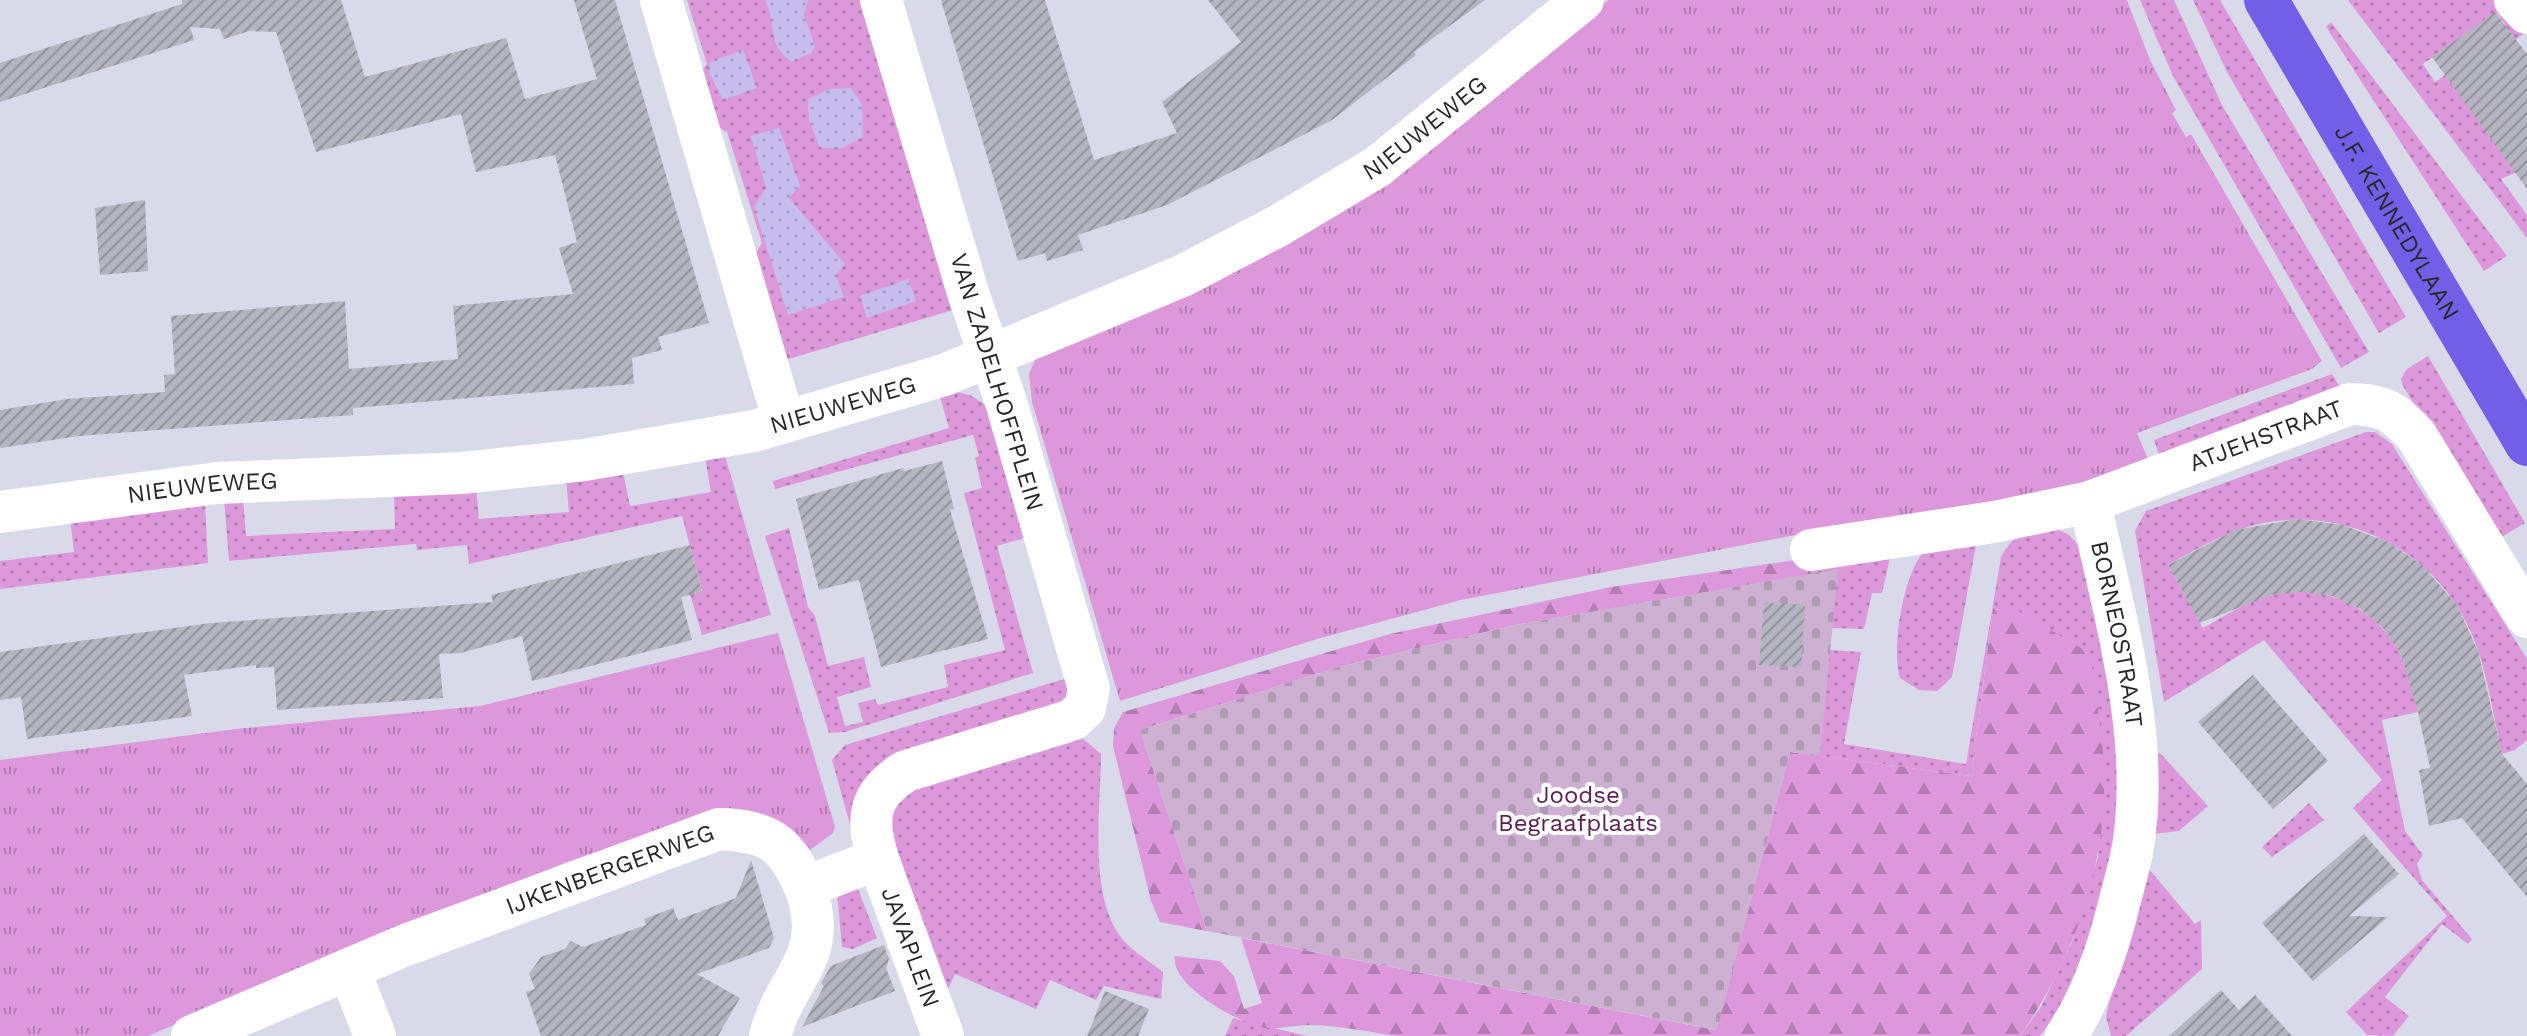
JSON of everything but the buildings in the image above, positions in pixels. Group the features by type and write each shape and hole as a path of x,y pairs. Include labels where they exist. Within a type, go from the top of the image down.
{"main road":[{"name":"J.F. KENNEDYLAAN","path":"2266,0 2527,444"}],"street":[{"path":"661,0 784,422"},
{"name":"VAN ZADELHOFFPLEIN","path":"878,859 868,825 872,808 890,780 906,771 1072,720 1085,708 1089,689 1006,402 989,356 881,0"},
{"name":"NIEUWEWEG","path":"0,512 217,483 462,473 584,460 754,431 944,375 1182,276 1278,226 1377,167 1583,0"},
{"path":"2515,0 2527,13"},
{"name":"ATJEHSTRAAT","path":"2090,502 2350,404 2376,404 2396,414 2416,435 2527,617"},
{"path":"1811,550 1994,522 2090,502"},
{"name":"BORNEOSTRAAT","path":"2070,1035 2100,969 2114,922 2133,847 2137,793 2136,743 2127,677 2090,502"},
{"name":"IJKENBERGERWEG","path":"192,1036 349,969 719,829 751,831 772,841 791,856 813,908 811,950 770,1036"},
{"path":"805,887 878,859"},
{"name":"JAVAPLEIN","path":"878,859 943,1036"},
{"path":"349,969 375,1036"}],"green space":[{"path":"687,0 860,0 953,310 782,361 752,259 762,243 727,132 711,123 697,76 707,64"},
{"path":"1609,0 2127,0 2150,60 2176,110 2172,113 2186,137 2191,134 2322,361 2312,369 2137,433 2151,466 2034,498 1796,535 1461,600 1317,639 1120,701 1032,402 1029,374 1037,355"},
{"path":"2140,0 2174,0 2222,105 2369,352 2341,368 2173,76"},
{"path":"2193,0 2220,0 2406,317 2379,333 2227,72"},
{"path":"2348,0 2498,0 2526,32 2516,39 2500,29 2505,24 2496,12 2423,64 2435,82 2445,75 2517,172 2501,179 2527,215 2527,238"},
{"path":"2331,22 2507,256 2484,271 2326,27"},
{"path":"2428,356 2525,523 2498,539 2403,386 2401,379 2407,369"},
{"path":"2332,374 2343,392 2161,461 2154,440"},
{"path":"953,391 970,395 987,406 1030,536 997,546 1033,673 845,732 829,733 765,536 789,528 808,607 815,616 828,666 864,657 871,687 837,697 845,726 863,722 858,703 875,699 878,705 948,687 944,665 1005,650 964,493 982,488 975,458 979,456 973,435 775,489 773,481 949,428 939,393"},
{"path":"2366,432 2375,432 2392,444 2527,659 2527,740 2515,750 2502,754 2480,655 2467,624 2450,596 2429,572 2404,552 2377,537 2347,526 2315,520 2283,520 2229,533 2168,565 2203,628 2269,596 2288,592 2327,595 2345,602 2377,623 2390,637 2403,660 2418,712 2382,720 2405,831 2423,855 2417,864 2422,880 2472,939 2468,944 2442,924 2385,997 2409,1016 2393,1036 2367,1035 2346,1012 2447,916 2353,808 2382,780 2264,640 2164,702 2135,531 2146,511"},
{"path":"724,452 771,615 702,635 690,594 702,591 682,516 469,564 467,545 417,550 416,544 229,561 224,498 243,498 246,536 395,529 394,491 476,487 479,519 569,512 566,479 623,472 630,506 711,492 705,457"},
{"path":"205,502 208,563 0,589 0,561 74,552 70,518"},
{"path":"2052,526 2069,535 2080,547 2112,703 2120,784 2118,823 2108,878 2071,984 2040,1036 2020,1036 2041,1007 2072,942 2098,857 2104,771 1993,609 1971,776 1797,753 1813,573 1809,558 1891,554 1882,593 1872,593 1864,629 1832,628 1830,650 1861,652 1844,744 1966,764 2001,557 2022,534"},
{"path":"1976,545 1952,677 1937,691 1919,690 1900,678 1898,666 1900,614 1909,579 1922,554"},
{"path":"1809,558 1812,574 1515,625 1342,666 1140,730 1207,931 1160,922 1151,901 1113,746 1114,728 1123,712 1390,634 1611,587"},
{"name":"Joodse Begraafplaats","path":"1838,569 1820,755 1790,752 1717,1030 1207,931 1140,730 1342,666 1515,625"},
{"path":"2011,607 2086,651 2091,659 2104,770 2100,840 2083,910 2056,976 2020,1036 1396,1036 1321,1025 1266,1028 1240,1020 1209,1002 1183,979 1176,967 1175,956 1220,961 1234,976 1244,1009 1262,1003 1241,938 1716,1030 1790,752 1971,776 1993,609"},
{"path":"778,633 835,827 833,833 810,850 792,832 762,814 725,808 567,862 406,926 148,1036 0,1036 0,760 236,729 480,706"},
{"path":"1071,677 1073,689 1061,708 903,755 856,846 832,760 845,745"},
{"path":"1072,729 1101,754 1099,852 1105,902 1112,923 1124,941 1163,972 1161,999 1104,986 1096,1000 1050,980 1036,1009 955,974 944,998 884,829 894,803 917,782"},
{"path":"2154,752 2161,754 2208,806 2179,831 2154,834"},
{"path":"2309,803 2324,820 2272,857 2262,847"},
{"path":"2149,869 2195,924 2201,920 2202,969 2126,1036 2111,1036 2106,1016"},
{"path":"856,884 877,938 853,949 842,947 837,892"},
{"path":"1233,1018 1307,1036 1225,1036"}],"sand":[{"path":"765,0 808,0 804,15 815,46 811,53 792,62 784,55 775,41"},
{"path":"743,50 757,88 723,100 709,72 710,62"},
{"path":"851,88 862,104 863,137 842,148 820,148 809,120 808,99 830,89"},
{"path":"779,128 800,186 789,198 845,264 836,275 844,297 788,315 754,207 766,188 751,136"},
{"path":"908,279 916,301 867,318 860,296"}]}
